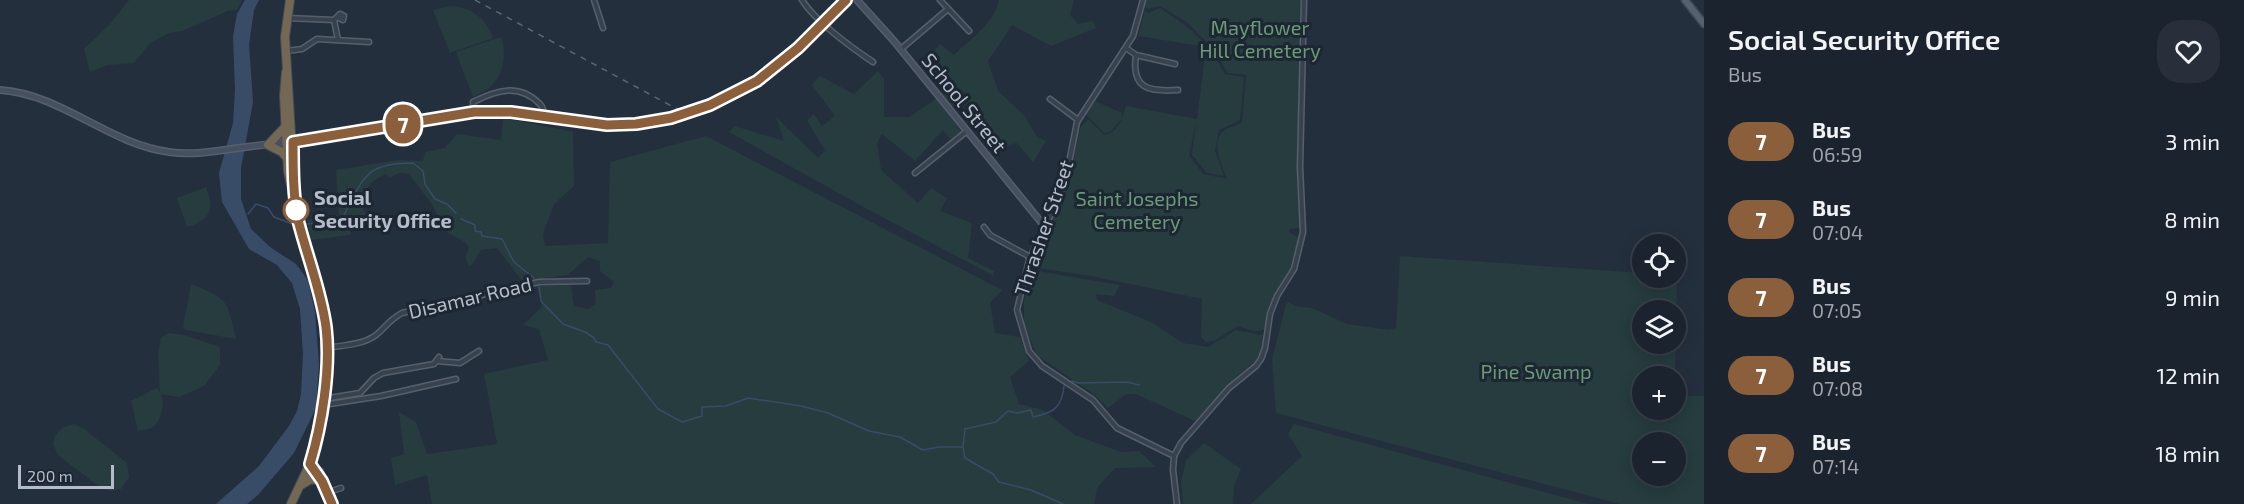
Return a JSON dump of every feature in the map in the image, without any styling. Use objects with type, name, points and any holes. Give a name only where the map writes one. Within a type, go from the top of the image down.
[{"type":"highway","points":[[290,0],[286,18],[284,82],[286,126],[290,142],[287,158],[298,218],[323,308],[327,348],[317,435],[310,464],[291,504]]},
{"type":"highway","points":[[286,72],[289,80],[294,197]]},
{"type":"highway","points":[[286,126],[268,145],[282,152],[287,158]]},
{"type":"highway","points":[[298,489],[309,479],[322,481]]},
{"type":"main road","points":[[1685,0],[1704,24]]},
{"type":"street","points":[[594,0],[603,28]]},
{"type":"street","points":[[802,0],[846,44],[873,62]]},
{"type":"street","points":[[0,90],[44,99],[152,149],[187,153],[290,142],[474,112],[511,112],[614,125],[649,122],[678,116],[710,105],[751,85],[783,62],[846,0]]},
{"type":"street","name":"School Street","points":[[857,0],[901,49],[1045,227]]},
{"type":"street","points":[[940,0],[969,31]]},
{"type":"street","name":"Thrasher Street","points":[[1143,0],[1136,29],[1126,48],[1078,121],[1066,178],[1030,257],[1017,310],[1021,329],[1032,356],[1042,366],[1093,400],[1117,428],[1174,456]]},
{"type":"street","points":[[1176,504],[1174,456],[1181,443],[1229,388],[1262,359],[1272,308],[1294,269],[1298,257],[1303,220],[1300,167],[1304,0]]},
{"type":"street","points":[[901,49],[948,9]]},
{"type":"street","points":[[286,18],[336,19],[338,40]]},
{"type":"street","points":[[285,51],[302,50],[317,39],[369,42]]},
{"type":"street","points":[[1126,48],[1136,55],[1176,64]]},
{"type":"street","points":[[1136,55],[1136,74],[1144,86],[1157,91],[1178,90]]},
{"type":"street","points":[[474,112],[473,102],[498,91],[512,90],[522,93],[541,105],[546,118]]},
{"type":"street","points":[[1050,99],[1078,121]]},
{"type":"street","points":[[915,173],[967,131]]},
{"type":"street","points":[[984,227],[990,235],[1030,257]]},
{"type":"street","name":"Disamar Road","points":[[327,348],[369,339],[378,333],[388,321],[402,313],[539,282],[587,281]]},
{"type":"street","points":[[322,402],[360,393],[381,374],[438,359],[459,363],[478,351]]},
{"type":"street","points":[[322,402],[381,396],[456,379]]},
{"type":"street","points":[[310,464],[322,481],[333,504]]},
{"type":"street","points":[[310,464],[320,471],[333,504]]},
{"type":"street","points":[[329,492],[341,488]]},
{"type":"green space","points":[[129,0],[242,0],[237,10],[228,11],[182,31],[169,33],[150,43],[134,63],[108,65],[90,72],[84,49],[110,24]]},
{"type":"green space","points":[[999,0],[1074,0],[1070,15],[1078,24],[1093,21],[1096,28],[1051,46],[1012,25],[988,61],[998,91],[1024,115],[1037,137],[1046,141],[1033,162],[1017,143],[1003,146],[966,98],[951,106],[940,92],[955,83],[932,54],[940,44],[954,55],[987,24]]},
{"type":"green space","name":"Saint Josephs Cemetery","points":[[1146,0],[1300,0],[1297,184],[1300,228],[1290,229],[1289,232],[1300,239],[1292,268],[1273,296],[1267,313],[1265,329],[1258,331],[1238,326],[1214,341],[1206,342],[1201,337],[1202,299],[1091,276],[1031,267],[1036,251],[1051,230],[1051,224],[1069,182],[1080,128],[1088,119],[1104,135],[1116,128],[1126,106],[1197,119],[1206,47],[1138,36],[1145,10],[1148,13],[1160,8],[1171,15],[1205,44],[1225,74],[1244,77],[1240,120],[1219,130],[1215,151],[1224,176],[1207,173],[1192,155],[1196,122],[1189,155],[1203,174],[1227,179],[1218,153],[1218,140],[1220,134],[1225,130],[1242,122],[1246,75],[1228,73],[1212,48],[1188,23],[1160,6],[1148,9],[1145,7]]},
{"type":"green space","points":[[450,6],[471,11],[477,15],[482,19],[493,38],[450,53],[433,10]]},
{"type":"green space","points":[[501,37],[504,56],[500,73],[490,87],[473,97],[456,52]]},
{"type":"green space","points":[[878,71],[884,79],[884,117],[909,117],[936,99],[962,132],[951,140],[943,130],[915,161],[882,134],[877,143],[881,170],[918,203],[931,188],[947,198],[940,211],[972,223],[968,258],[994,271],[994,276],[729,132],[735,126],[784,141],[776,117],[818,158],[825,151],[807,120],[814,114],[822,126],[835,116],[812,85],[820,76],[854,94]]},
{"type":"green space","points":[[1095,101],[1122,113],[1121,119],[1110,132],[1104,133],[1086,114]]},
{"type":"green space","points":[[503,118],[573,132],[574,186],[554,204],[543,234],[545,246],[608,243],[610,162],[706,136],[1002,290],[990,303],[995,333],[1020,337],[1029,361],[1010,377],[1019,404],[1043,410],[1075,435],[1121,452],[1139,451],[1156,467],[1115,468],[1097,488],[1094,504],[432,504],[427,475],[395,485],[391,458],[404,454],[399,412],[416,422],[427,454],[497,444],[484,374],[548,360],[539,329],[523,325],[542,307],[537,286],[571,285],[574,306],[588,309],[596,304],[595,290],[611,288],[614,282],[600,271],[600,261],[588,257],[568,275],[523,282],[497,248],[481,250],[470,267],[465,258],[469,248],[465,242],[448,233],[431,203],[409,174],[400,173],[390,177],[385,174],[372,182],[357,202],[366,213],[360,221],[353,221],[350,235],[311,240],[307,220],[339,215],[336,170],[398,160],[423,161],[425,152],[445,148],[457,134],[501,140]]},
{"type":"green space","points":[[206,187],[210,202],[208,213],[201,221],[187,227],[177,198]]},
{"type":"green space","name":"Pine Swamp","points":[[1400,256],[1632,272],[1632,288],[1677,288],[1677,300],[1632,300],[1632,354],[1676,354],[1675,366],[1632,366],[1632,420],[1686,420],[1686,396],[1704,396],[1704,504],[1620,504],[1276,413],[1272,359],[1287,301],[1295,306],[1312,308],[1347,324],[1389,330],[1396,328]]},
{"type":"green space","points":[[1031,270],[1120,285],[1114,296],[1096,294],[1097,300],[1151,322],[1183,343],[1208,347],[1236,330],[1263,334],[1262,349],[1256,361],[1237,376],[1195,421],[1136,394],[1126,394],[1108,408],[1095,395],[1037,355],[1024,324],[1024,300]]},
{"type":"green space","points":[[191,284],[213,294],[225,303],[231,316],[236,339],[186,330],[183,327]]},
{"type":"green space","points":[[168,333],[184,335],[220,347],[220,365],[204,386],[179,397],[161,394],[163,407],[159,420],[152,428],[138,431],[131,401],[157,388],[160,392],[158,354],[161,338]]},
{"type":"green space","points":[[74,424],[84,429],[127,463],[129,477],[121,489],[112,491],[102,489],[58,455],[53,444],[55,436],[63,427]]},
{"type":"green space","points":[[1294,424],[1588,504],[1251,504],[1302,456],[1288,434]]},
{"type":"green space","points":[[1204,443],[1241,469],[1234,486],[1233,504],[1183,504],[1181,481],[1186,460]]},
{"type":"water","points":[[245,0],[259,0],[254,10],[249,44],[253,102],[241,168],[241,199],[251,229],[270,247],[296,264],[308,280],[315,312],[319,365],[316,408],[294,453],[258,495],[247,504],[216,504],[259,466],[289,426],[297,411],[301,394],[303,354],[300,309],[292,283],[277,265],[249,249],[222,202],[219,173],[233,123],[235,90],[233,36],[237,14]]},
{"type":"waterway","points":[[305,224],[324,223],[343,217],[368,175],[385,166],[397,164],[413,163],[423,171],[425,184],[435,199],[447,204],[456,213]]},
{"type":"waterway","points":[[248,214],[256,204],[268,208],[274,217],[295,225]]},
{"type":"waterway","points":[[461,219],[475,225],[475,231],[481,232],[482,236],[502,239],[514,262],[534,278]]},
{"type":"waterway","points":[[539,287],[541,301],[563,324],[585,332],[596,342],[608,345],[658,409],[682,422],[702,416],[702,407],[726,406],[748,398],[801,406],[828,413],[869,431],[900,437],[923,450],[963,447],[965,458],[993,474],[999,482],[1031,490],[1063,504]]},
{"type":"waterway","points":[[1072,381],[1078,383],[1127,382],[1139,385]]},
{"type":"waterway","points":[[963,446],[965,429],[996,422],[1008,411],[1017,413],[1031,410],[1033,417],[1052,411],[1059,404],[1064,386]]},
{"type":"railway","points":[[475,0],[679,110]]},
{"type":"bus line","name":"7","points":[[332,504],[322,481],[310,464],[322,405],[327,339],[320,297],[294,197],[293,142],[374,130],[456,113],[511,112],[607,125],[636,124],[671,118],[710,105],[757,81],[798,48],[846,0]]},
{"type":"place","name":"Social Security Office","points":[[296,210]]},
{"type":"park label","name":"Mayflower Hill Cemetery","points":[[1260,40]]}]
